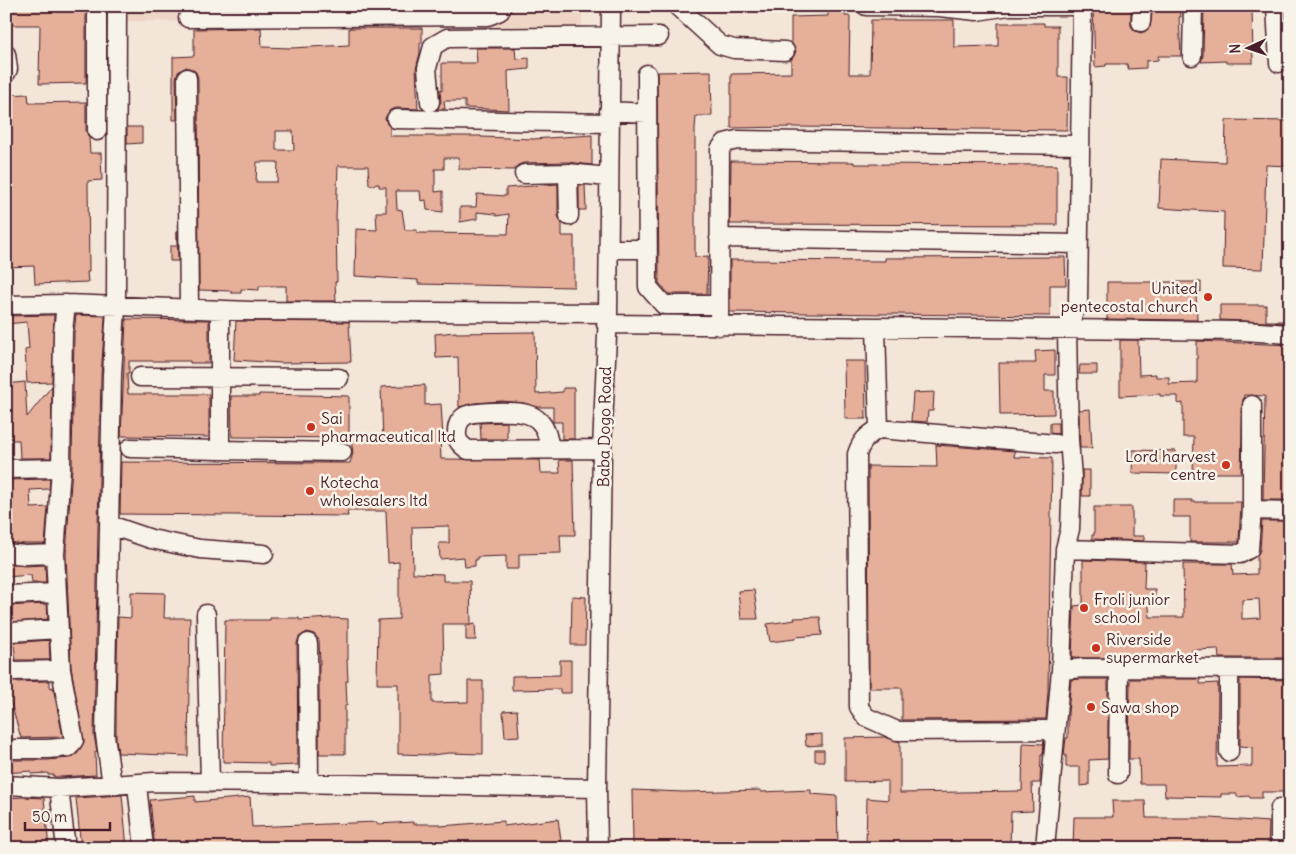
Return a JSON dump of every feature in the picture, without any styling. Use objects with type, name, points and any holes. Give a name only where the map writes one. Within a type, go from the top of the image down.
[{"type":"street","points":[[97,6],[97,131]]},
{"type":"street","points":[[112,785],[106,735],[112,385],[116,307],[117,6]]},
{"type":"street","points":[[188,18],[288,12],[488,16],[500,11],[502,6]]},
{"type":"street","name":"Baba Dogo Road","points":[[598,848],[597,788],[602,449],[609,249],[608,177],[611,6]]},
{"type":"street","points":[[677,6],[720,45],[734,49],[785,51]]},
{"type":"street","points":[[866,6],[939,7],[977,11],[1009,6],[1082,6],[1078,302],[1067,330],[1069,440],[1072,477],[1070,529],[1065,549],[1061,670],[1045,848]]},
{"type":"street","points":[[1192,56],[1193,6]]},
{"type":"street","points":[[1276,6],[1279,63]]},
{"type":"street","points":[[430,102],[427,68],[433,46],[447,38],[659,36]]},
{"type":"street","points":[[6,54],[8,69],[6,73]]},
{"type":"street","points":[[647,74],[648,287],[664,305],[718,305]]},
{"type":"street","points":[[187,78],[189,309]]},
{"type":"street","points":[[97,95],[116,95]]},
{"type":"street","points":[[396,120],[609,117],[647,113]]},
{"type":"street","points":[[719,326],[720,149],[725,143],[737,140],[1079,145]]},
{"type":"street","points":[[524,174],[568,173],[608,177]]},
{"type":"street","points":[[568,173],[570,216]]},
{"type":"street","points":[[719,238],[1078,244]]},
{"type":"street","points":[[609,249],[647,249]]},
{"type":"street","points":[[6,749],[70,747],[74,737],[61,670],[55,554],[62,468],[63,332],[66,304]]},
{"type":"street","points":[[6,305],[66,304],[220,310],[607,318],[719,326],[1243,331],[1290,334]]},
{"type":"street","points":[[220,310],[220,450]]},
{"type":"street","points":[[876,328],[879,430]]},
{"type":"street","points":[[140,377],[340,378]]},
{"type":"street","points":[[1065,549],[1240,554],[1249,549],[1252,509],[1252,405]]},
{"type":"street","points":[[550,449],[546,432],[540,422],[532,416],[521,412],[477,412],[466,414],[457,425],[456,438],[468,450],[602,449]]},
{"type":"street","points":[[1046,730],[897,731],[866,718],[859,707],[857,454],[868,434],[879,430],[1056,444]]},
{"type":"street","points":[[130,448],[342,452]]},
{"type":"street","points":[[6,469],[62,468]]},
{"type":"street","points":[[1252,509],[1290,511]]},
{"type":"street","points":[[110,525],[151,539],[200,549],[264,554]]},
{"type":"street","points":[[6,553],[25,555],[55,554]]},
{"type":"street","points":[[6,595],[57,593]]},
{"type":"street","points":[[206,614],[210,783]]},
{"type":"street","points":[[11,632],[58,630]]},
{"type":"street","points":[[308,643],[309,784]]},
{"type":"street","points":[[6,666],[13,671],[61,670]]},
{"type":"street","points":[[1061,670],[1084,668],[1290,669]]},
{"type":"street","points":[[1118,774],[1119,669]]},
{"type":"street","points":[[1229,670],[1229,752]]},
{"type":"street","points":[[6,785],[59,788],[137,785],[154,782],[597,788]]},
{"type":"street","points":[[137,785],[144,848]]},
{"type":"street","points":[[59,788],[66,848]]},
{"type":"street","points":[[1280,808],[1280,848]]},
{"type":"shaded area","points":[[125,6],[582,6],[582,27],[125,21]]},
{"type":"building","points":[[6,6],[86,6],[86,83],[39,84],[40,25],[6,25]]},
{"type":"building","points":[[828,6],[845,6],[845,16],[850,16],[849,74],[870,74],[871,20],[954,20],[954,47],[998,46],[998,23],[1044,23],[1044,26],[1058,26],[1058,77],[1068,77],[1067,130],[731,128],[731,74],[791,73],[791,60],[796,51],[791,42],[791,17],[828,16]]},
{"type":"building","points":[[1093,6],[1131,6],[1131,26],[1135,31],[1141,33],[1150,27],[1153,6],[1180,6],[1181,56],[1158,56],[1158,60],[1146,61],[1146,68],[1128,69],[1127,64],[1106,64],[1106,66],[1095,67]]},
{"type":"building","points":[[1204,6],[1252,6],[1253,63],[1201,62],[1203,56]]},
{"type":"building","points":[[261,28],[262,47],[291,48],[349,45],[349,28],[422,28],[422,43],[420,43],[420,53],[416,69],[418,109],[396,108],[390,110],[385,118],[390,127],[390,136],[481,136],[533,139],[592,135],[592,165],[568,162],[524,163],[518,165],[514,170],[459,169],[459,158],[444,158],[444,169],[435,169],[435,192],[443,191],[443,212],[427,210],[426,200],[421,201],[420,191],[396,191],[397,209],[402,210],[405,230],[417,230],[417,233],[508,234],[509,214],[496,216],[496,214],[477,212],[477,219],[460,222],[460,207],[476,207],[477,194],[506,196],[506,188],[558,184],[558,216],[562,224],[562,236],[574,236],[574,287],[418,284],[418,280],[355,276],[356,229],[377,230],[376,212],[386,212],[386,187],[379,187],[379,184],[369,185],[368,166],[338,166],[336,301],[286,301],[286,286],[259,286],[259,290],[241,289],[241,293],[199,290],[198,78],[196,72],[186,67],[178,72],[176,78],[177,120],[173,120],[173,57],[194,56],[194,29]],"holes":[[[276,131],[293,131],[294,150],[276,150]],[[257,162],[278,162],[277,182],[256,182]]]},
{"type":"building","points":[[476,48],[515,48],[516,59],[529,58],[529,69],[508,71],[509,110],[465,108],[465,101],[444,101],[445,109],[437,109],[441,102],[442,63],[477,63]]},
{"type":"building","points":[[711,71],[712,116],[696,116],[695,129],[695,257],[708,256],[707,294],[669,294],[659,283],[657,72]]},
{"type":"building","points":[[28,94],[29,103],[86,102],[86,131],[89,138],[90,153],[101,153],[102,180],[88,181],[88,282],[35,284],[34,266],[6,267],[6,95]]},
{"type":"building","points":[[1226,120],[1290,121],[1290,166],[1266,165],[1263,269],[1223,268],[1224,212],[1159,208],[1161,159],[1225,162]]},
{"type":"building","points":[[127,127],[142,127],[142,143],[127,144]]},
{"type":"building","points":[[731,161],[1057,165],[1057,225],[730,224]]},
{"type":"building","points":[[579,185],[585,185],[586,210],[579,210]]},
{"type":"building","points":[[177,230],[178,261],[170,261],[170,246],[177,246]]},
{"type":"building","points":[[1065,257],[1066,285],[1050,285],[1050,316],[730,312],[730,260],[885,261],[885,258]]},
{"type":"building","points":[[1107,282],[1201,282],[1201,292],[1196,292],[1197,320],[1107,319]]},
{"type":"building","points":[[1220,305],[1266,305],[1266,321],[1290,321],[1290,323],[1220,320]]},
{"type":"building","points":[[54,315],[52,382],[27,383],[25,350],[29,349],[27,322],[6,324],[6,316]]},
{"type":"building","points":[[76,315],[105,316],[101,375],[94,735],[97,752],[95,752],[96,775],[54,777],[54,775],[48,775],[48,773],[31,774],[31,771],[6,773],[6,760],[70,758],[78,753],[84,742],[71,667],[66,554],[72,468],[74,333]]},
{"type":"building","points":[[126,319],[209,320],[209,363],[190,363],[190,361],[129,361],[129,373],[127,373],[128,394],[209,394],[209,437],[121,436]]},
{"type":"building","points":[[236,321],[349,322],[351,362],[282,363],[234,360]]},
{"type":"building","points":[[456,332],[535,332],[536,394],[563,392],[563,388],[574,388],[574,439],[562,439],[562,422],[553,422],[553,407],[538,407],[524,403],[502,401],[475,403],[459,407],[458,357],[436,358],[435,334]]},
{"type":"building","points":[[1120,340],[1138,340],[1139,375],[1156,374],[1156,377],[1169,377],[1169,384],[1197,383],[1197,341],[1290,345],[1290,500],[1263,500],[1265,396],[1244,395],[1241,473],[1193,473],[1194,437],[1183,437],[1183,403],[1178,404],[1178,396],[1160,396],[1160,394],[1120,396]]},
{"type":"building","points":[[1055,350],[1055,375],[1045,375],[1045,391],[1054,391],[1054,414],[1000,415],[999,363],[1036,363],[1035,351]]},
{"type":"building","points":[[844,361],[865,361],[866,419],[845,419]]},
{"type":"building","points":[[1080,365],[1097,365],[1097,374],[1079,374]]},
{"type":"building","points":[[25,382],[27,417],[52,386],[51,458],[20,458],[19,440],[10,440],[10,422],[6,422],[6,384]]},
{"type":"building","points":[[425,385],[425,405],[441,404],[443,437],[440,437],[441,459],[540,460],[541,473],[560,473],[559,460],[573,460],[575,535],[560,535],[561,553],[519,554],[519,569],[506,569],[506,556],[477,557],[475,566],[465,567],[464,557],[440,559],[439,543],[449,543],[449,526],[412,527],[413,573],[443,574],[443,581],[470,581],[471,624],[443,624],[444,674],[432,675],[432,703],[468,702],[468,681],[483,681],[483,754],[398,754],[398,684],[377,684],[378,620],[399,619],[399,562],[388,563],[386,511],[347,511],[348,516],[120,514],[121,462],[350,463],[353,453],[351,440],[383,440],[381,387]]},
{"type":"building","points":[[934,392],[933,411],[928,411],[927,422],[911,421],[913,393]]},
{"type":"building","points":[[259,394],[349,396],[349,438],[232,437],[231,396],[259,396]]},
{"type":"building","points":[[1090,409],[1092,448],[1080,448],[1079,410]]},
{"type":"building","points":[[507,422],[507,439],[481,439],[480,423]]},
{"type":"building","points":[[1050,423],[1058,423],[1058,434],[1050,433]]},
{"type":"building","points":[[936,445],[1015,451],[1014,457],[1052,458],[1046,719],[902,720],[902,688],[869,688],[868,466],[937,467]]},
{"type":"building","points":[[1133,450],[1176,451],[1176,474],[1132,473]]},
{"type":"building","points":[[1082,470],[1090,470],[1090,496],[1082,496]]},
{"type":"building","points":[[50,479],[49,489],[30,490],[31,508],[48,507],[45,544],[6,542],[6,480]]},
{"type":"building","points":[[1173,500],[1241,502],[1239,542],[1190,542],[1190,517],[1173,517]]},
{"type":"building","points":[[1094,507],[1132,507],[1132,536],[1144,536],[1144,541],[1092,539],[1092,535],[1094,535]]},
{"type":"building","points":[[1262,521],[1284,521],[1284,573],[1290,573],[1290,597],[1285,597],[1285,616],[1290,616],[1290,658],[1219,658],[1218,649],[1192,650],[1192,658],[1072,658],[1074,606],[1083,604],[1083,560],[1145,562],[1144,589],[1155,589],[1155,599],[1148,599],[1150,617],[1184,617],[1183,564],[1232,564],[1233,575],[1257,574],[1257,556],[1260,550]],"holes":[[[1259,599],[1260,618],[1242,619],[1242,600]]]},
{"type":"building","points":[[6,564],[25,566],[45,565],[46,583],[32,583],[31,575],[6,577]]},
{"type":"building","points":[[754,590],[758,619],[741,619],[738,591]]},
{"type":"building","points":[[131,592],[165,593],[164,618],[190,618],[188,756],[118,753],[116,705],[118,617],[131,618]]},
{"type":"building","points":[[572,596],[586,597],[585,645],[571,645]]},
{"type":"building","points":[[47,604],[48,619],[6,623],[6,606]]},
{"type":"building","points":[[820,617],[822,635],[795,637],[795,639],[770,642],[767,624],[795,620],[794,618]]},
{"type":"building","points":[[270,618],[299,618],[299,620],[348,619],[345,754],[319,754],[319,640],[314,634],[307,632],[299,637],[297,643],[298,765],[269,766],[269,763],[223,762],[225,620],[270,620]]},
{"type":"building","points":[[475,624],[476,640],[466,640],[466,626]]},
{"type":"building","points":[[49,640],[50,660],[16,660],[14,646],[6,647],[6,641],[12,643]]},
{"type":"building","points":[[560,660],[571,660],[571,693],[560,693],[560,689],[512,690],[512,676],[560,675]]},
{"type":"building","points":[[6,679],[13,682],[50,681],[50,688],[53,687],[63,737],[21,738],[6,686]]},
{"type":"building","points":[[1108,679],[1108,759],[1089,760],[1089,785],[1080,786],[1080,767],[1066,767],[1066,755],[1064,755],[1066,738],[1068,738],[1071,680]]},
{"type":"building","points":[[1131,679],[1200,679],[1200,684],[1218,683],[1217,767],[1252,766],[1252,747],[1240,746],[1240,679],[1290,680],[1290,792],[1262,792],[1262,798],[1237,797],[1237,794],[1221,794],[1221,797],[1165,796],[1164,784],[1140,784],[1139,759],[1129,759]]},
{"type":"building","points":[[517,710],[519,736],[505,737],[503,711]]},
{"type":"building","points":[[822,734],[822,745],[806,746],[805,735]]},
{"type":"building","points":[[885,737],[900,742],[900,793],[1022,791],[1023,743],[1043,744],[1044,741],[1043,755],[1041,755],[1040,783],[1032,783],[1033,811],[1011,812],[1010,848],[866,848],[867,798],[888,800],[888,781],[845,782],[845,738]]},
{"type":"building","points":[[815,750],[824,750],[824,761],[815,761]]},
{"type":"building","points":[[632,790],[684,792],[761,790],[761,792],[811,790],[811,794],[837,796],[838,848],[635,848],[633,844]]},
{"type":"building","points":[[122,795],[127,848],[81,848],[76,798]]},
{"type":"building","points":[[195,796],[195,802],[250,797],[252,827],[377,822],[377,824],[413,822],[413,824],[440,824],[440,826],[504,821],[504,826],[558,819],[562,848],[155,848],[150,800]]},
{"type":"building","points":[[6,798],[44,798],[49,848],[6,848]]},
{"type":"building","points":[[1112,801],[1145,801],[1146,818],[1211,818],[1269,822],[1268,848],[1073,848],[1074,817],[1113,817]]},
{"type":"place","name":"United pentecostal church","points":[[1208,297]]},
{"type":"place","name":"Sai pharmaceutical ltd","points":[[311,427]]},
{"type":"place","name":"Lord harvest centre","points":[[1226,465]]},
{"type":"place","name":"Kotecha wholesalers ltd","points":[[310,491]]},
{"type":"place","name":"Froli junior school","points":[[1084,608]]},
{"type":"place","name":"Riverside supermarket","points":[[1096,648]]},
{"type":"place","name":"Sawa shop","points":[[1091,707]]}]
